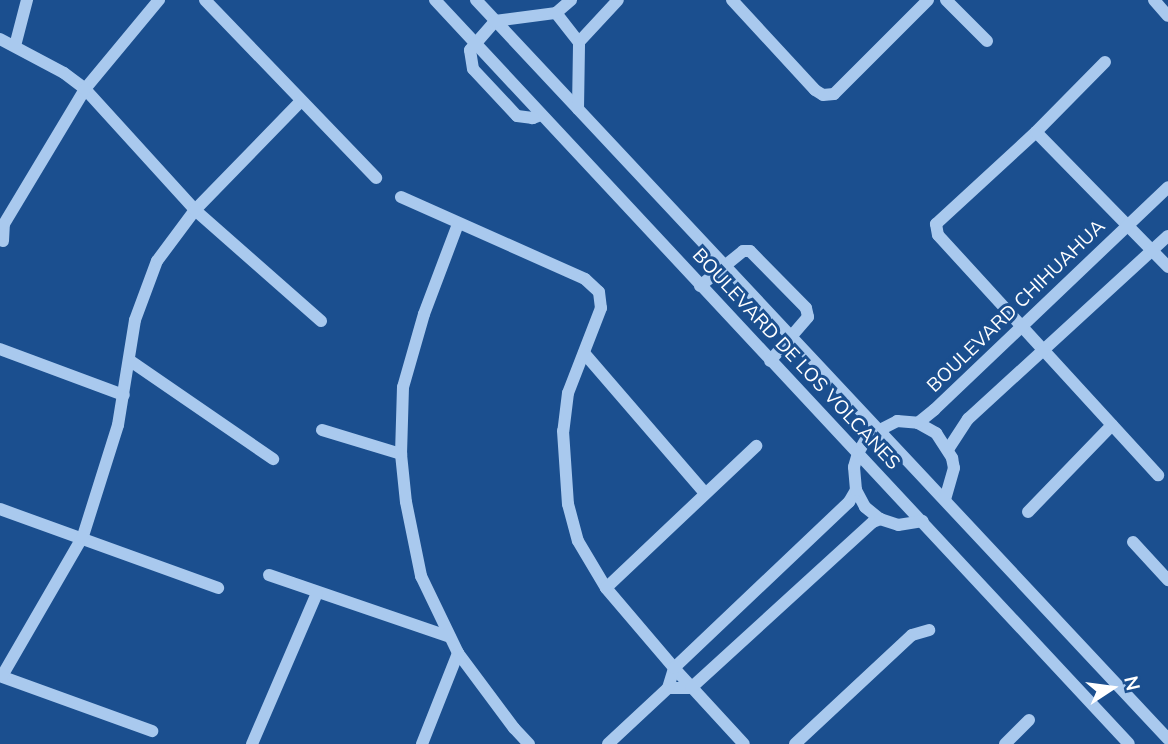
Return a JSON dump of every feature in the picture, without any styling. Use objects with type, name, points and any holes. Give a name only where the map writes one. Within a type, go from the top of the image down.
[{"type":"street","points":[[15,47],[27,0]]},
{"type":"street","points":[[3,241],[4,224],[85,89],[159,0]]},
{"type":"street","points":[[205,0],[300,102],[376,178]]},
{"type":"street","name":"BOULEVARD DE LOS VOLCANES","points":[[435,0],[1129,744]]},
{"type":"street","name":"BOULEVARD DE LOS VOLCANES","points":[[476,0],[1168,739]]},
{"type":"street","points":[[541,114],[533,118],[517,116],[473,69],[470,50],[495,21],[556,13],[571,0]]},
{"type":"street","points":[[579,42],[618,0]]},
{"type":"street","points":[[732,0],[814,90],[823,95],[834,94],[928,0]]},
{"type":"street","points":[[946,0],[987,41]]},
{"type":"street","points":[[1154,0],[1168,16]]},
{"type":"street","points":[[556,13],[579,42],[578,109]]},
{"type":"street","points":[[0,39],[64,73],[85,89],[195,210],[321,321]]},
{"type":"street","points":[[1105,62],[1036,132],[936,224],[938,235],[1158,475]]},
{"type":"street","points":[[152,731],[1,676],[83,536],[124,395],[135,320],[158,261],[195,210],[300,102]]},
{"type":"street","points":[[1036,132],[1168,267]]},
{"type":"street","name":"BOULEVARD CHIHUAHUA","points":[[918,422],[1168,187]]},
{"type":"street","points":[[401,197],[585,279],[599,292],[601,307],[568,393],[563,431],[563,467],[568,504],[578,541],[606,588],[691,688],[744,744]]},
{"type":"street","points":[[458,224],[424,314],[403,387],[401,454],[406,502],[421,576],[458,653],[529,744]]},
{"type":"street","points":[[949,449],[968,419],[1044,353],[1168,236]]},
{"type":"street","points":[[700,286],[743,251],[757,254],[806,307],[808,317],[770,361]]},
{"type":"street","points":[[0,349],[124,395]]},
{"type":"street","points":[[584,353],[705,493]]},
{"type":"street","points":[[129,360],[272,458]]},
{"type":"street","points":[[923,521],[898,525],[880,519],[866,507],[856,490],[854,467],[858,453],[869,436],[897,421],[918,422],[936,433],[949,449],[954,468],[944,500]]},
{"type":"street","points":[[1028,512],[1112,425]]},
{"type":"street","points":[[322,430],[401,454]]},
{"type":"street","points":[[606,588],[756,446]]},
{"type":"street","points":[[608,744],[668,688],[674,668],[849,502],[856,490]]},
{"type":"street","points":[[0,509],[83,536],[218,588]]},
{"type":"street","points":[[668,688],[691,688],[849,542],[880,519]]},
{"type":"street","points":[[1133,542],[1168,580]]},
{"type":"street","points":[[269,575],[450,637]]},
{"type":"street","points":[[253,744],[317,593]]},
{"type":"street","points":[[796,744],[912,635],[929,630]]},
{"type":"street","points":[[422,744],[458,653]]},
{"type":"street","points":[[1005,744],[1028,720]]}]
